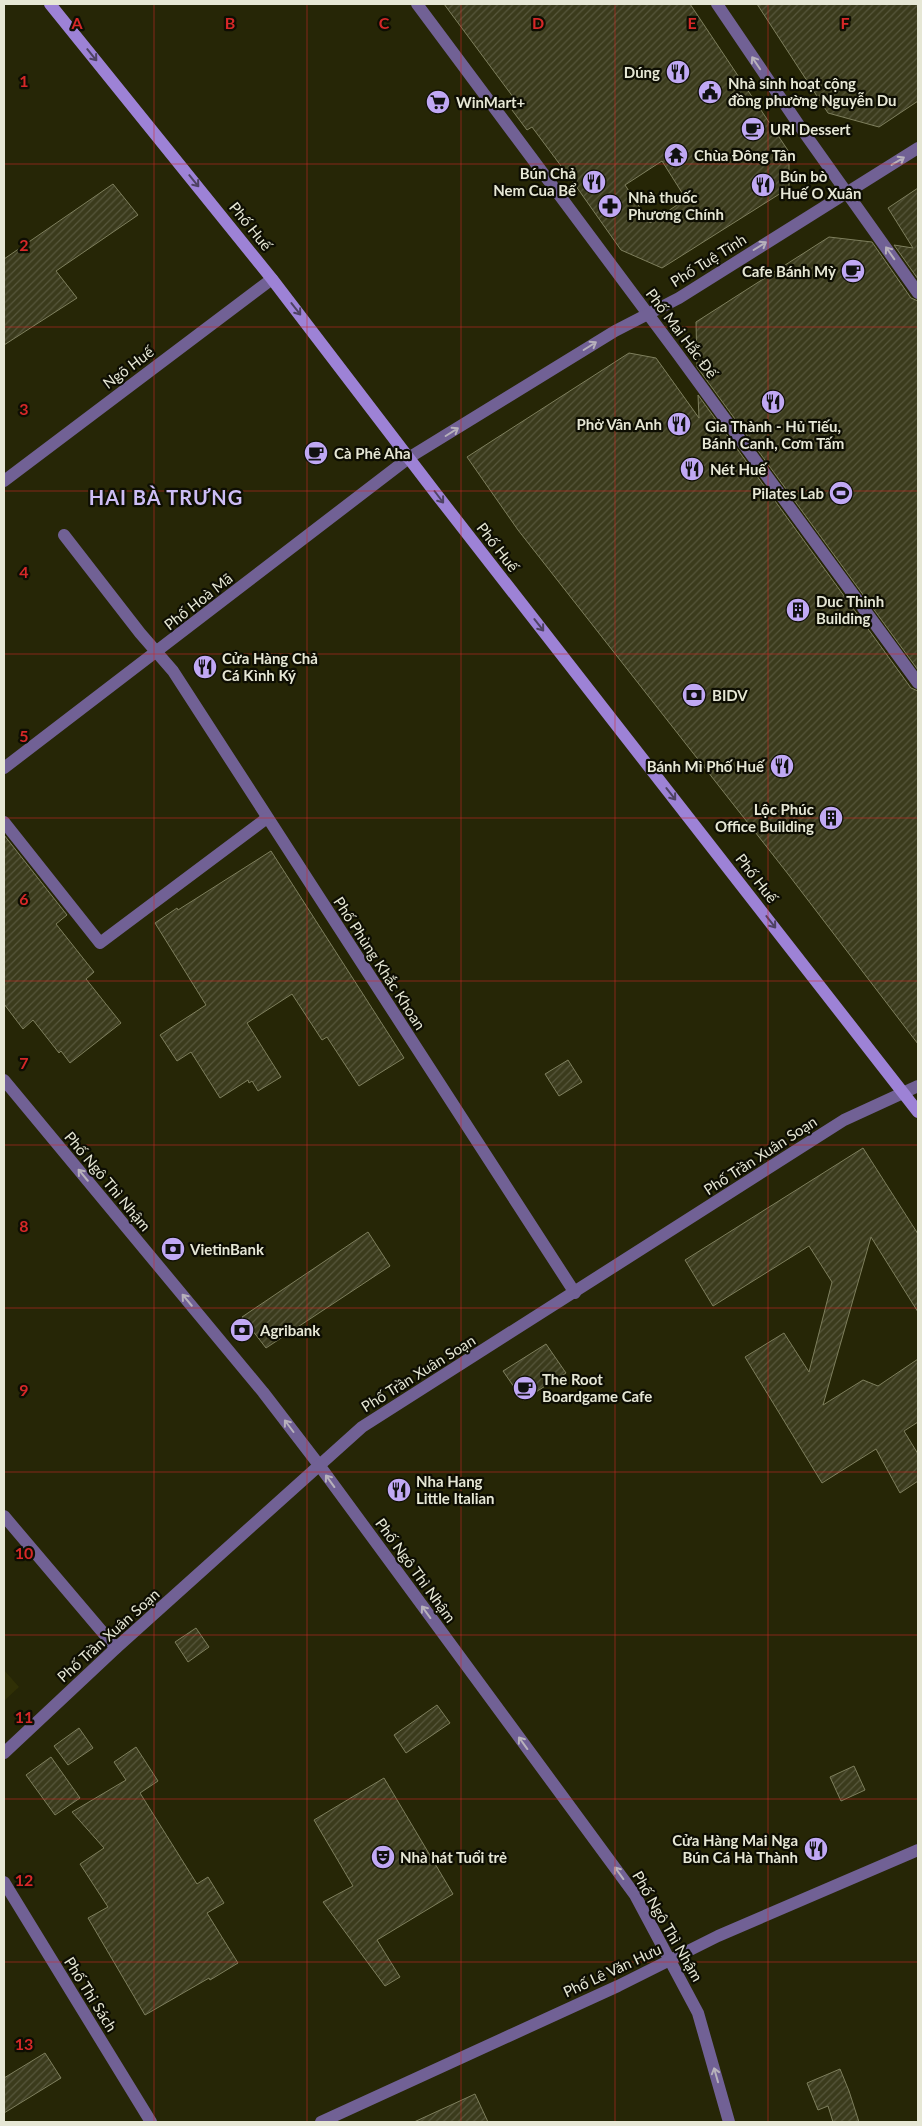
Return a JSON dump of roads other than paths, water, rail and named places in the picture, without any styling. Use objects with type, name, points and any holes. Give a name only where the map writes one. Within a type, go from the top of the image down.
[{"type":"main road","name":"Phố Huế","points":[[50,4],[272,278],[410,457],[437,496],[918,1112]]},
{"type":"street","name":"Phố Mai Hắc Đế","points":[[417,4],[918,683]]},
{"type":"street","points":[[716,4],[802,131],[847,191],[918,293]]},
{"type":"street","name":"Phố Tuệ Tĩnh","points":[[410,457],[615,331],[679,298],[918,148]]},
{"type":"street","name":"Ngõ Huế","points":[[4,481],[272,278]]},
{"type":"street","name":"Phố Hoà Mã","points":[[4,768],[410,457]]},
{"type":"street","name":"Phố Phùng Khắc Khoan","points":[[64,535],[140,633],[173,671],[575,1293]]},
{"type":"street","points":[[4,822],[100,943],[268,818]]},
{"type":"street","name":"Phố Ngô Thì Nhậm","points":[[4,1080],[263,1392],[636,1895],[698,2013],[729,2122]]},
{"type":"street","name":"Phố Trần Xuân Soạn","points":[[4,1753],[116,1648],[362,1427],[844,1120],[918,1086]]},
{"type":"street","points":[[4,1516],[116,1648]]},
{"type":"street","name":"Phố Lê Văn Hưu","points":[[320,2122],[671,1960],[718,1936],[918,1850]]},
{"type":"street","name":"Phố Thi Sách","points":[[4,1882],[151,2122]]},
{"type":"place","name":"Dúng","points":[[678,72]]},
{"type":"place","name":"Nhà sinh hoạt cộng đồng phường Nguyễn Du","points":[[710,92]]},
{"type":"place","name":"WinMart+","points":[[438,102]]},
{"type":"place","name":"URI Dessert","points":[[753,129]]},
{"type":"place","name":"Chùa Đông Tân","points":[[676,155]]},
{"type":"place","name":"Bún Chả Nem Cua Bể","points":[[594,182]]},
{"type":"place","name":"Bún bò Huế O Xuân","points":[[763,185]]},
{"type":"place","name":"Nhà thuốc Phương Chính","points":[[610,206]]},
{"type":"place","name":"Cafe Bánh Mỳ","points":[[853,271]]},
{"type":"place","name":"Gia Thành - Hủ Tiếu, Bánh Canh, Cơm Tấm","points":[[773,402]]},
{"type":"place","name":"Phở Vân Anh","points":[[679,424]]},
{"type":"place","name":"Cà Phê Aha","points":[[316,453]]},
{"type":"place","name":"Nét Huế","points":[[692,469]]},
{"type":"place","name":"Pilates Lab","points":[[841,493]]},
{"type":"place","name":"Duc Thinh Building","points":[[798,610]]},
{"type":"place","name":"Cửa Hàng Chả Cá Kình Ký","points":[[205,667]]},
{"type":"place","name":"BIDV","points":[[694,695]]},
{"type":"place","name":"Bánh Mì Phố Huế","points":[[782,766]]},
{"type":"place","name":"Lộc Phúc Office Building","points":[[831,818]]},
{"type":"place","name":"VietinBank","points":[[173,1249]]},
{"type":"place","name":"Agribank","points":[[242,1330]]},
{"type":"place","name":"The Root Boardgame Cafe","points":[[525,1388]]},
{"type":"place","name":"Nha Hang Little Italian","points":[[399,1490]]},
{"type":"place","name":"Cửa Hàng Mai Nga Bún Cá Hà Thành","points":[[816,1849]]},
{"type":"place","name":"Nhà hát Tuổi trẻ","points":[[383,1857]]},
{"type":"district","name":"HAI BÀ TRƯNG","points":[[166,497]]}]
